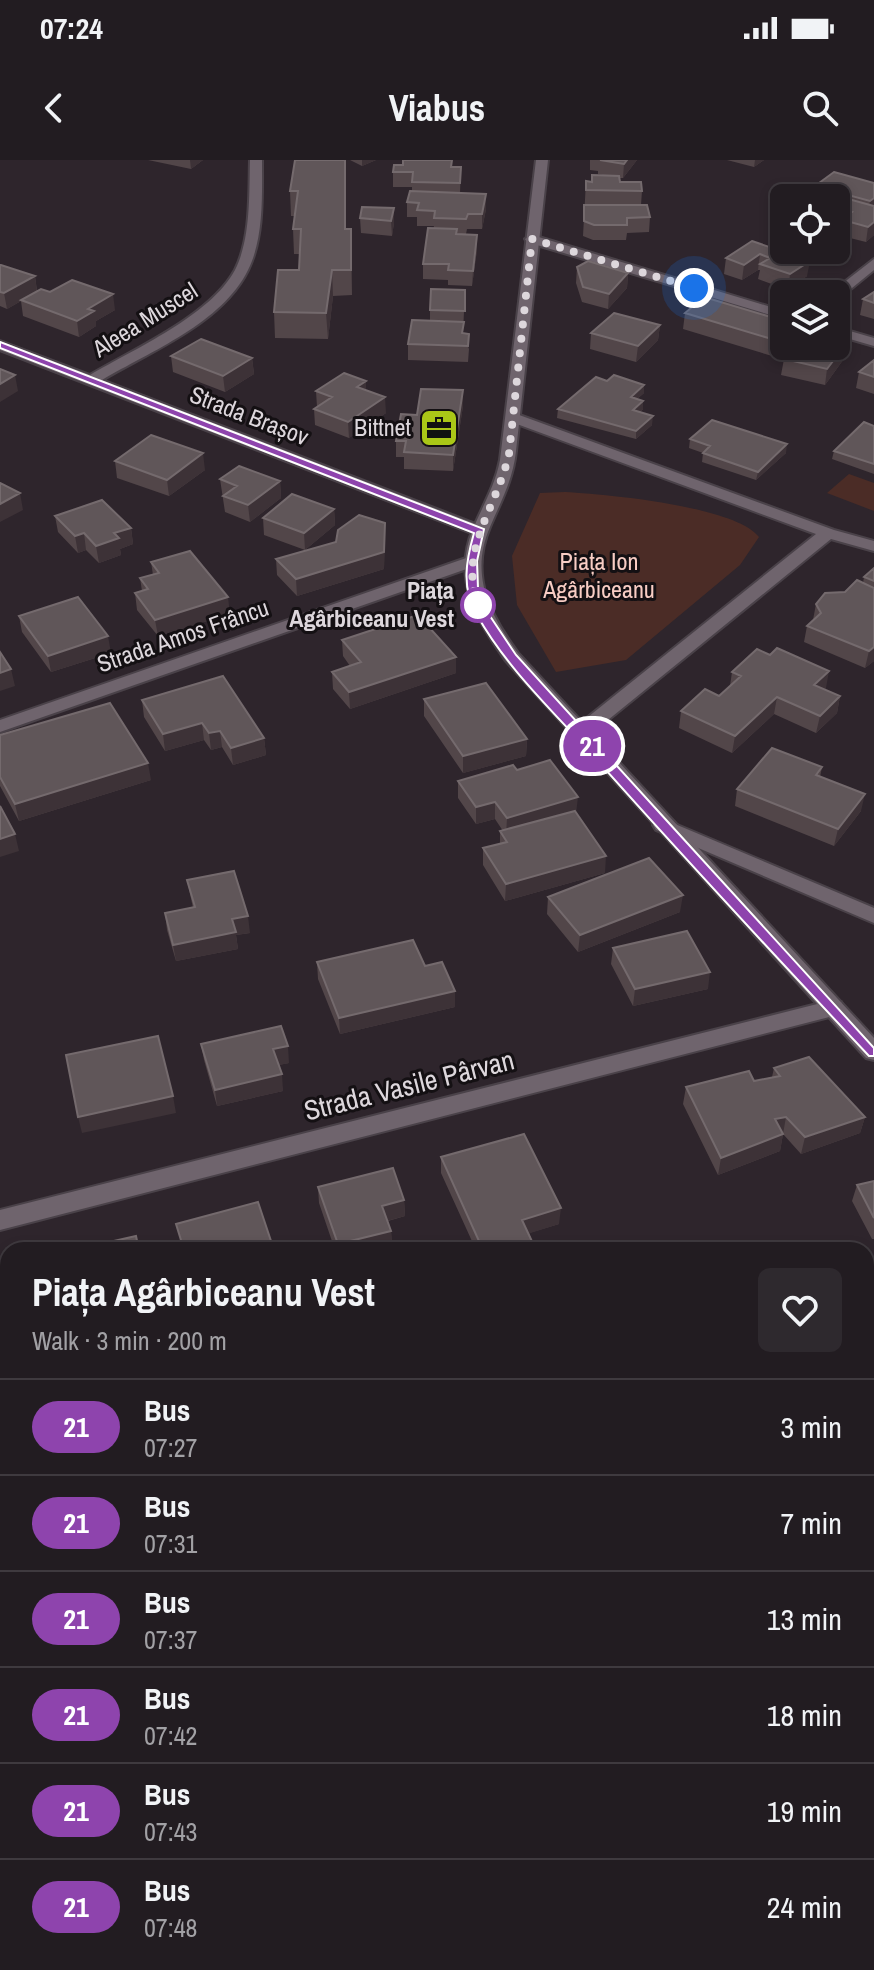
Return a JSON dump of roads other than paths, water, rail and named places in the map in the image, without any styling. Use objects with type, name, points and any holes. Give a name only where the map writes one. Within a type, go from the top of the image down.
[{"type":"street","name":"Aleea Muscel","points":[[91,380],[210,307],[231,287],[242,269],[249,244],[256,160]]},
{"type":"street","points":[[542,160],[509,454],[503,482],[480,531],[472,561],[472,588],[491,629],[580,733],[874,1052]]},
{"type":"street","points":[[532,239],[770,311]]},
{"type":"street","points":[[850,283],[874,263]]},
{"type":"street","points":[[850,335],[874,342]]},
{"type":"street","name":"Strada Brașov","points":[[0,345],[480,531]]},
{"type":"street","points":[[511,417],[828,533],[874,546]]},
{"type":"street","points":[[580,733],[828,533]]},
{"type":"street","name":"Strada Amos Frâncu","points":[[0,726],[472,561]]},
{"type":"street","points":[[663,825],[874,916]]},
{"type":"street","name":"Strada Vasile Pârvan","points":[[0,1220],[833,1008]]},
{"type":"place","name":"Bittnet","points":[[439,428]]},
{"type":"place","name":"Piața Agârbiceanu Vest","points":[[478,605]]},
{"type":"park label","name":"Piața Ion Agârbiceanu","points":[[599,576]]}]
